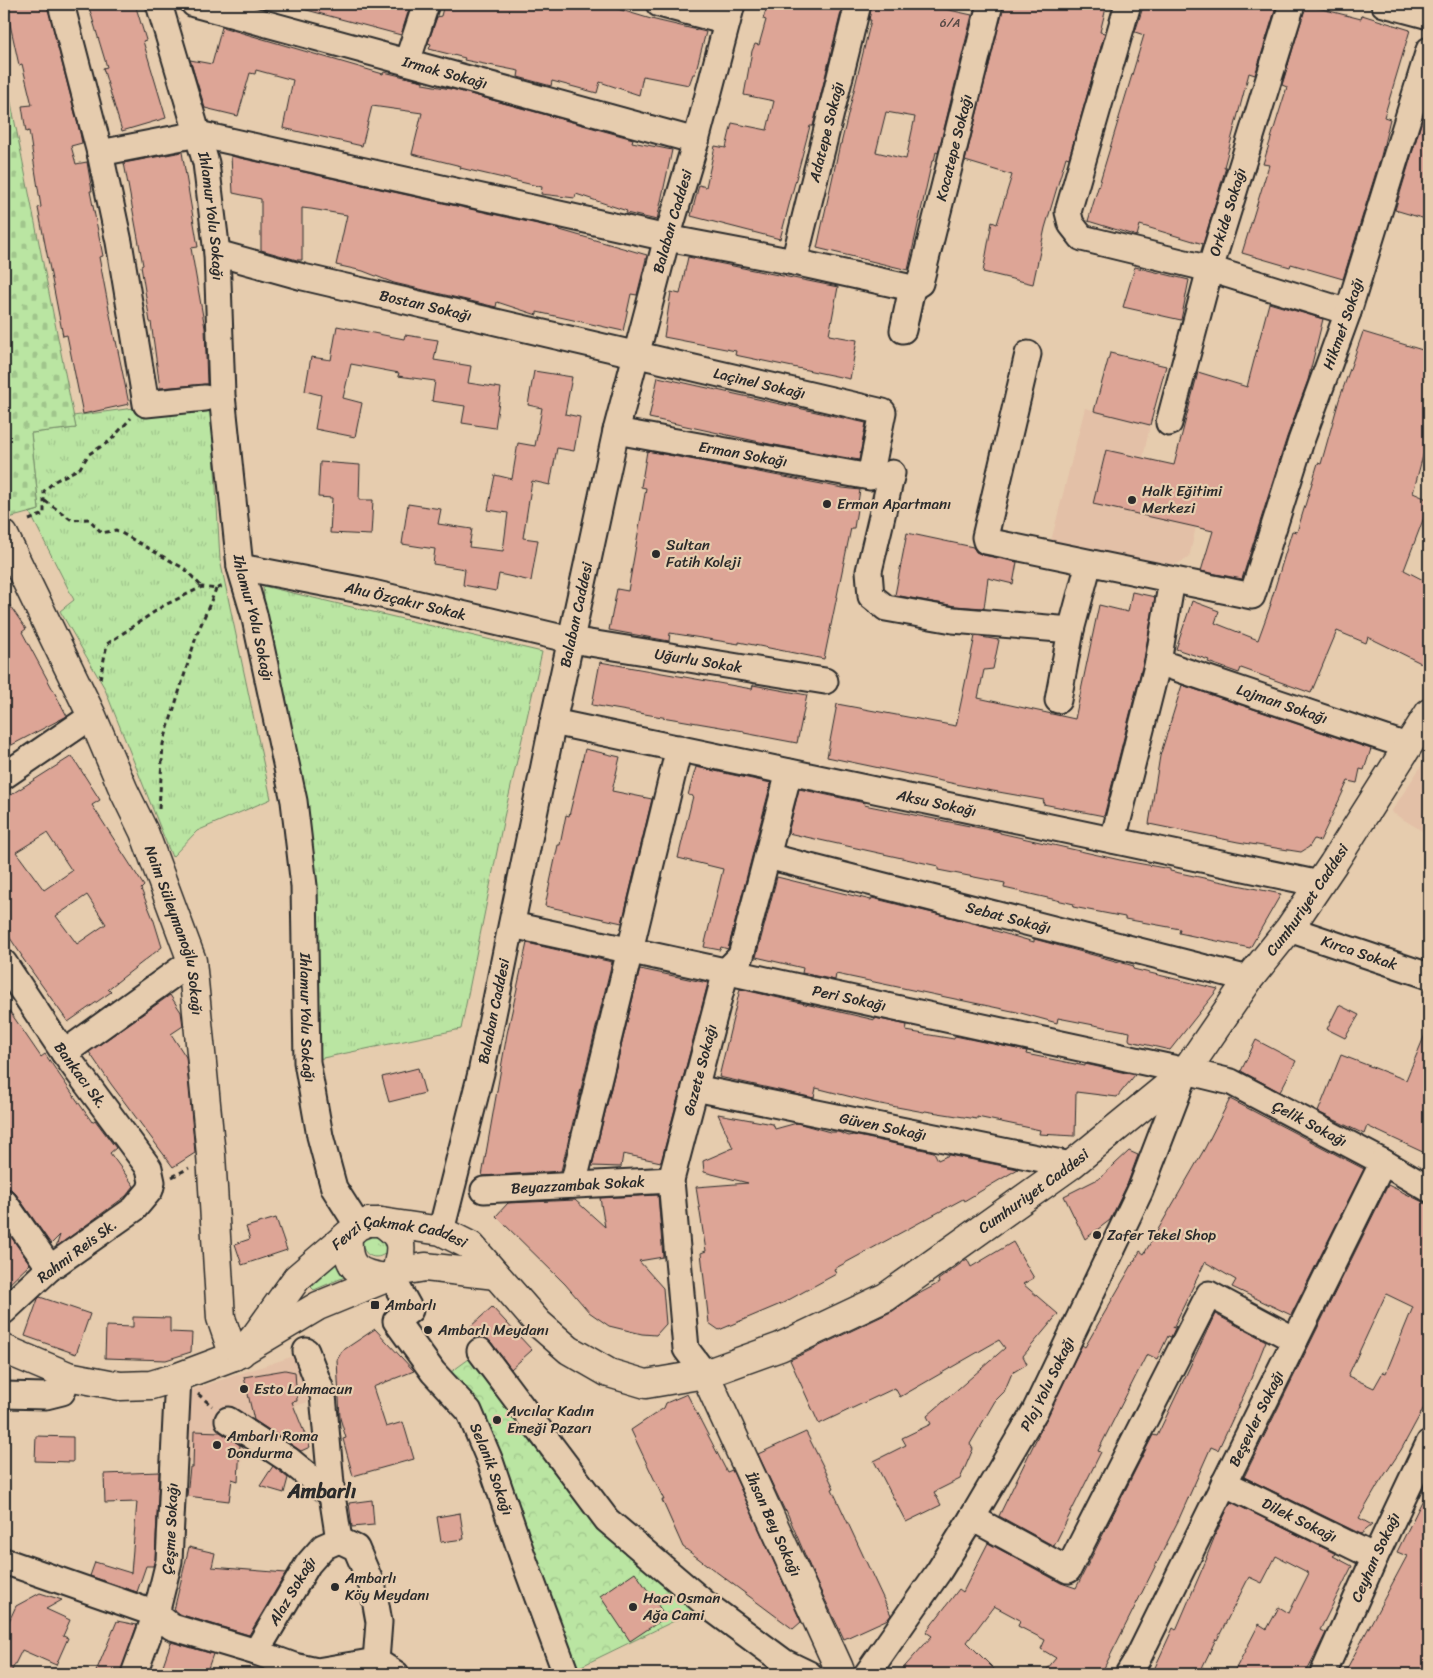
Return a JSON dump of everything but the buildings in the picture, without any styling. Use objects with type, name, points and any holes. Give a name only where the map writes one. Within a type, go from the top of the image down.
[{"type":"main road","name":"Naim Süleymanoğlu Sokağı","points":[[4,535],[87,707],[124,792],[144,832],[192,961],[211,1155],[221,1318],[238,1355]]},
{"type":"main road","name":"Cumhuriyet Caddesi","points":[[496,1275],[538,1323],[569,1350],[608,1373],[646,1384],[705,1374],[780,1347],[886,1297],[1071,1165],[1186,1071],[1249,979],[1289,929],[1320,884],[1429,713]]},
{"type":"main road","name":"Fevzi Çakmak Caddesi","points":[[238,1355],[257,1334],[297,1278],[362,1228],[441,1231],[471,1246],[496,1275]]},
{"type":"main road","points":[[362,1228],[390,1228],[398,1237],[401,1245],[401,1254],[394,1280],[366,1275],[357,1269],[350,1258],[347,1246],[362,1228]]},
{"type":"main road","points":[[425,1267],[434,1258],[441,1231]]},
{"type":"main road","name":"Fevzi Çakmak Caddesi","points":[[4,1349],[68,1376],[120,1386],[151,1385],[238,1355],[318,1306],[394,1280],[425,1267],[496,1275]]},
{"type":"main road","name":"İhsan Bey Sokağı","points":[[705,1374],[834,1657],[840,1674]]},
{"type":"street","points":[[62,4],[100,153],[119,242],[146,404],[205,398]]},
{"type":"street","name":"Ihlamur Yolu Sokağı","points":[[159,4],[206,163],[217,253],[222,395],[241,572],[254,614],[295,811],[304,886],[307,1062],[320,1136],[334,1188],[362,1228]]},
{"type":"street","name":"Irmak Sokağı","points":[[194,4],[696,140]]},
{"type":"street","points":[[407,62],[426,4]]},
{"type":"street","points":[[659,4],[729,13]]},
{"type":"street","name":"Adatepe Sokağı","points":[[794,262],[858,4]]},
{"type":"street","name":"Kocatepe Sokağı","points":[[903,330],[912,288],[920,283],[990,4]]},
{"type":"street","points":[[1128,4],[1068,212],[1070,224],[1082,238],[1210,269],[1348,312]]},
{"type":"street","name":"Orkide Sokağı","points":[[1169,423],[1210,269],[1292,4]]},
{"type":"street","points":[[1384,4],[1429,16]]},
{"type":"street","name":"Balaban Caddesi","points":[[441,1231],[482,1073],[553,722],[616,430],[729,13]]},
{"type":"street","name":"Hikmet Sokağı","points":[[1172,580],[1252,596],[1301,441],[1348,312],[1429,50]]},
{"type":"street","points":[[100,153],[198,134],[668,238],[794,262],[912,288]]},
{"type":"street","name":"Bostan Sokağı","points":[[217,253],[303,277],[635,355]]},
{"type":"street","points":[[1028,354],[985,537],[986,541],[1172,580],[1158,662],[1113,840]]},
{"type":"street","name":"Laçinel Sokağı","points":[[635,355],[883,412],[881,475]]},
{"type":"street","name":"Erman Sokağı","points":[[616,430],[881,475]]},
{"type":"street","points":[[881,475],[870,572],[871,596],[886,608],[944,618],[1071,630]]},
{"type":"street","points":[[1058,700],[1071,630],[1088,563]]},
{"type":"street","name":"Ahu Özçakır Sokak","points":[[241,572],[360,590],[571,640]]},
{"type":"street","name":"Uğurlu Sokak","points":[[571,640],[825,682]]},
{"type":"street","name":"Lojman Sokağı","points":[[1158,662],[1408,746]]},
{"type":"street","points":[[4,776],[87,707]]},
{"type":"street","name":"Aksu Sokağı","points":[[553,722],[1320,884]]},
{"type":"street","points":[[573,1185],[679,748]]},
{"type":"street","name":"Gazete Sokağı","points":[[705,1374],[686,1349],[671,1180],[726,971],[741,956],[789,772]]},
{"type":"street","name":"Sebat Sokağı","points":[[767,856],[1249,979]]},
{"type":"street","name":"Peri Sokağı","points":[[512,925],[1186,1071]]},
{"type":"street","name":"Kırca Sokak","points":[[1289,929],[1429,976]]},
{"type":"street","points":[[64,1053],[192,961]]},
{"type":"street","name":"Bankacı Sk.","points":[[4,963],[64,1053],[149,1168],[152,1182],[150,1190]]},
{"type":"street","name":"Çelik Sokağı","points":[[1186,1071],[1231,1082],[1383,1162],[1429,1189]]},
{"type":"street","name":"Plaj Yolu Sokağı","points":[[867,1674],[939,1571],[1034,1410],[1140,1192],[1186,1071]]},
{"type":"street","name":"Güven Sokağı","points":[[695,1088],[1071,1165]]},
{"type":"street","name":"Beşevler Sokağı","points":[[1128,1674],[1138,1658],[1383,1162]]},
{"type":"street","name":"Beyazzambak Sokak","points":[[484,1190],[671,1180]]},
{"type":"street","name":"Rahmi Reis Sk.","points":[[4,1311],[50,1268],[134,1209],[150,1190]]},
{"type":"street","points":[[4,1202],[50,1268]]},
{"type":"street","name":"Selanik Sokağı","points":[[394,1280],[410,1310],[396,1321],[433,1372],[469,1411],[490,1461],[566,1674]]},
{"type":"street","points":[[972,1518],[1068,1570],[1209,1294],[1295,1340]]},
{"type":"street","points":[[4,1562],[156,1614],[172,1627],[256,1652],[294,1666],[317,1670],[375,1668],[379,1622],[373,1588],[356,1548],[339,1540],[332,1495],[323,1395],[306,1351]]},
{"type":"street","points":[[480,1351],[606,1520],[715,1611],[784,1662],[809,1674]]},
{"type":"street","points":[[4,1395],[46,1396],[62,1392],[68,1376]]},
{"type":"street","name":"Çeşme Sokağı","points":[[134,1674],[156,1614],[169,1560],[178,1377]]},
{"type":"street","points":[[228,1420],[289,1460],[332,1495]]},
{"type":"street","name":"Ceyhan Sokağı","points":[[1323,1674],[1375,1557],[1429,1443]]},
{"type":"street","name":"Dilek Sokağı","points":[[1224,1483],[1375,1557]]},
{"type":"street","name":"Alaz Sokağı","points":[[256,1652],[308,1564],[323,1546],[339,1540]]},
{"type":"path","points":[[29,520],[44,514],[44,491],[55,481],[80,468],[88,454],[110,441],[146,404]]},
{"type":"path","points":[[45,501],[72,520],[88,519],[102,533],[116,530],[185,569],[202,587]]},
{"type":"path","points":[[144,832],[155,828],[159,811],[162,744],[197,634],[216,589],[241,572]]},
{"type":"path","points":[[87,707],[98,689],[107,644],[163,606],[202,587],[216,589]]},
{"type":"path","points":[[150,1190],[211,1155]]},
{"type":"path","points":[[178,1377],[228,1420]]},
{"type":"shaded area","name":"Halk Eğitimi Merkezi","points":[[1085,408],[1150,425],[1143,458],[1208,473],[1189,558],[1174,565],[1051,541]]},
{"type":"shaded area","points":[[1429,754],[1429,835],[1391,812]]},
{"type":"shaded area","points":[[300,1354],[308,1402],[244,1422],[241,1469],[188,1462],[185,1392]]},
{"type":"green space","points":[[4,68],[76,428],[31,433],[39,510],[5,519],[4,516]]},
{"type":"green space","points":[[211,398],[220,560],[271,799],[197,831],[172,857],[104,687],[60,611],[74,600],[30,513],[39,510],[31,433],[76,428],[73,416]]},
{"type":"green space","points":[[263,586],[542,652],[504,817],[461,1029],[318,1059],[308,819],[264,601]]},
{"type":"green space","points":[[383,1231],[388,1251],[378,1257],[366,1253],[362,1244],[363,1238]]},
{"type":"green space","points":[[339,1260],[347,1276],[314,1290],[311,1287]]},
{"type":"green space","points":[[480,1351],[607,1520],[707,1605],[565,1674],[490,1461],[440,1380]]},
{"type":"place","name":"Halk Eğitimi Merkezi","points":[[1132,500]]},
{"type":"place","name":"Erman Apartmanı","points":[[827,504]]},
{"type":"place","name":"Sultan Fatih Koleji","points":[[656,554]]},
{"type":"place","name":"Zafer Tekel Shop","points":[[1097,1235]]},
{"type":"place","name":"Ambarlı","points":[[375,1305]]},
{"type":"place","name":"Ambarlı Meydanı","points":[[428,1330]]},
{"type":"place","name":"Esto Lahmacun","points":[[244,1389]]},
{"type":"place","name":"Avcılar Kadın Emeği Pazarı","points":[[497,1420]]},
{"type":"place","name":"Ambarlı Roma Dondurma","points":[[217,1445]]},
{"type":"place","name":"Ambarlı Köy Meydanı","points":[[335,1587]]},
{"type":"place","name":"Hacı Osman Ağa Cami","points":[[633,1607]]},
{"type":"district","name":"Ambarlı","points":[[322,1491]]}]
